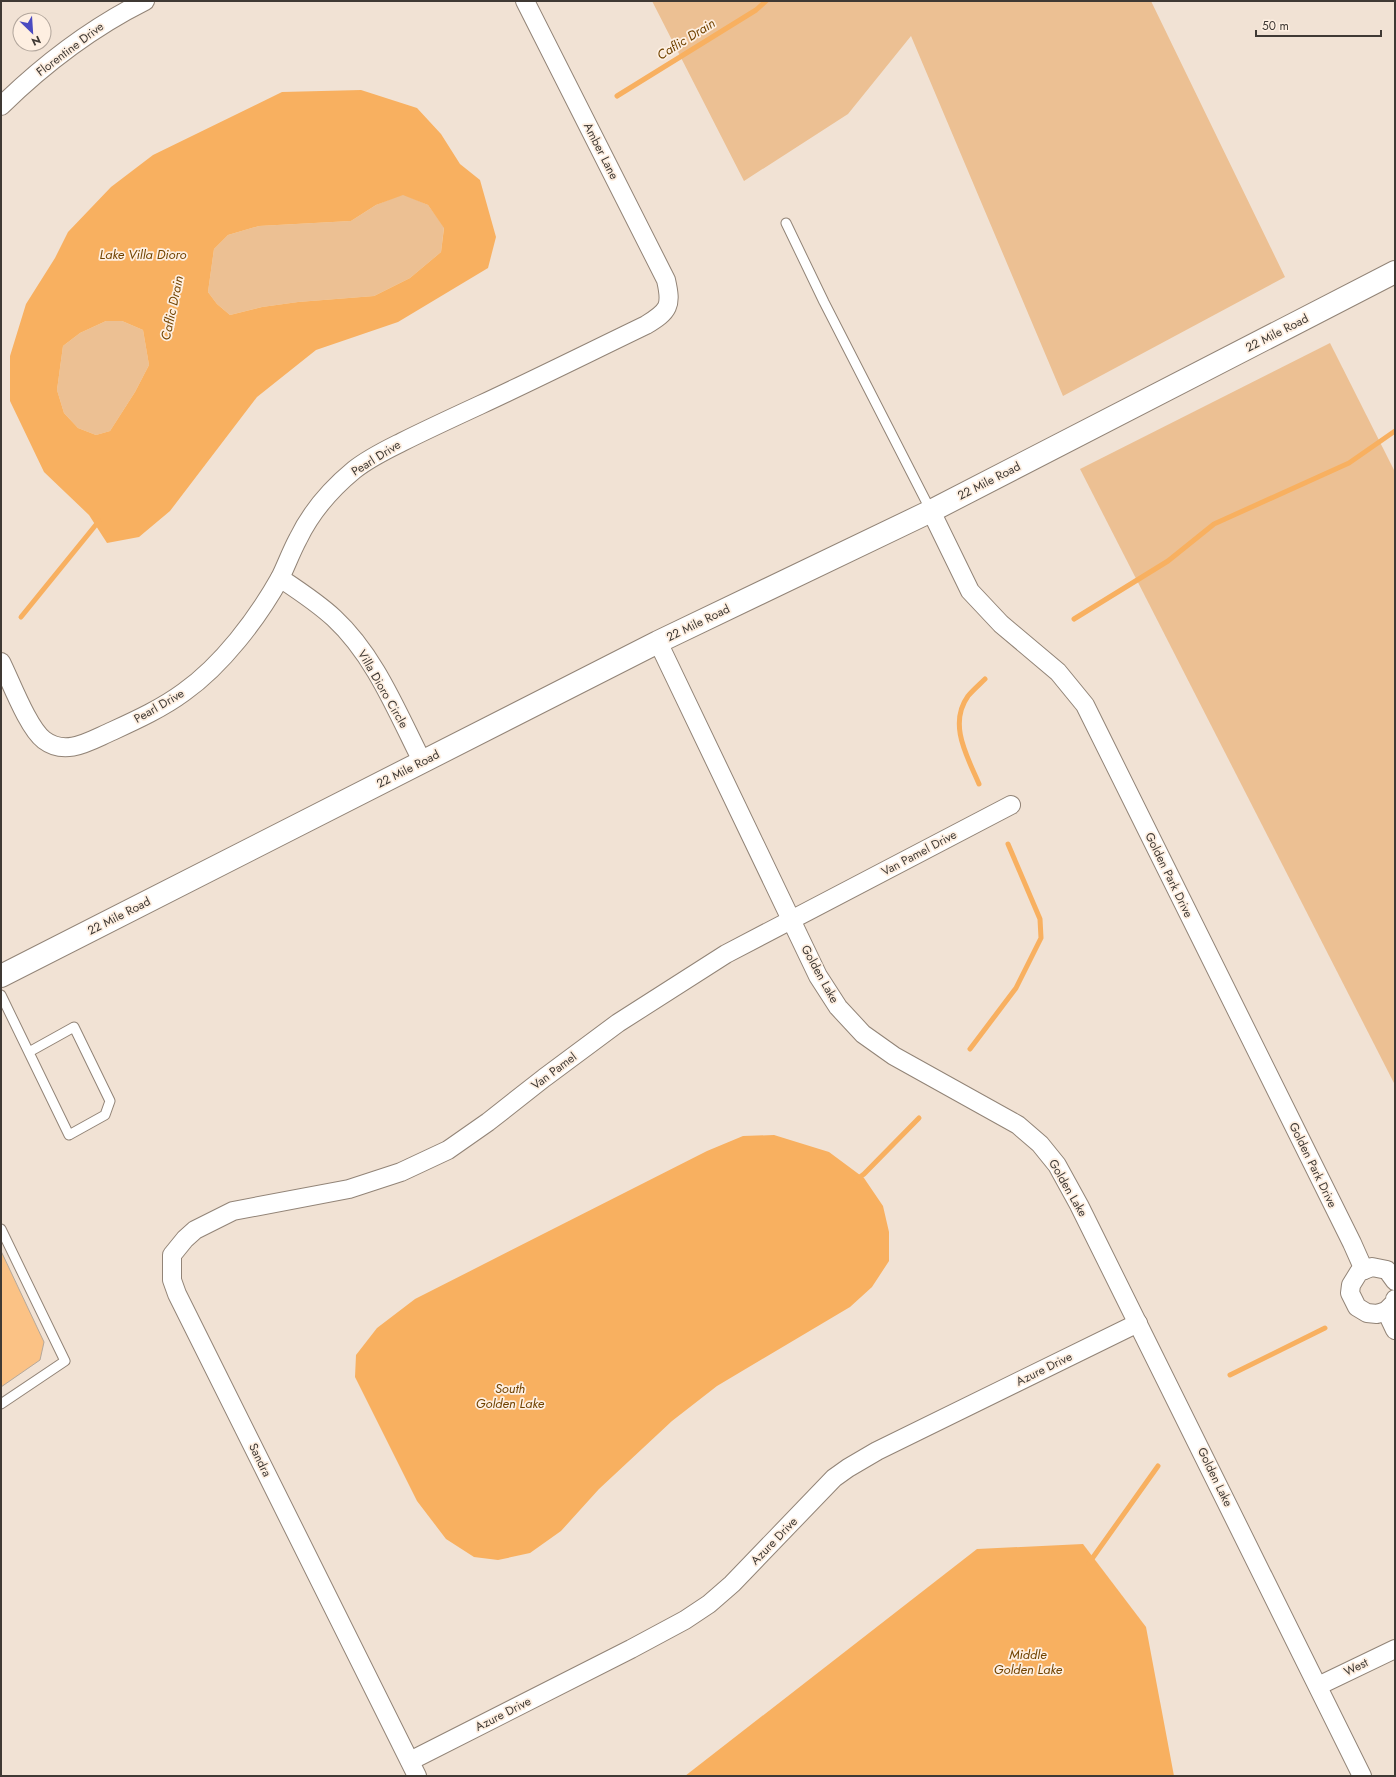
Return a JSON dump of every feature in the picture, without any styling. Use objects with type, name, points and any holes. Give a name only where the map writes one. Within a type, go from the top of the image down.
[{"type":"street","name":"Florentine Drive","points":[[1,106],[51,60],[105,22],[145,1]]},
{"type":"street","name":"Amber Lane","points":[[525,1],[666,280],[670,297],[669,304]]},
{"type":"street","name":"22 Mile Road","points":[[1,976],[658,642],[930,511],[1395,272]]},
{"type":"street","name":"Pearl Drive","points":[[1,662],[30,722],[41,737],[52,745],[63,748],[74,747],[119,728],[158,708],[182,694],[216,665],[251,623],[280,578],[299,537],[314,511],[342,480],[357,468],[379,454],[427,429],[517,388],[646,325],[657,318],[669,304]]},
{"type":"street","name":"Golden Park Drive","points":[[930,511],[970,591],[1001,624],[1058,672],[1085,705],[1349,1236],[1364,1270]]},
{"type":"street","name":"Villa Dioro Circle","points":[[280,578],[313,601],[334,618],[352,636],[370,661],[386,689],[422,762]]},
{"type":"street","name":"Golden Lake","points":[[658,642],[818,976],[838,1007],[863,1034],[894,1056],[1018,1125],[1040,1144],[1057,1165],[1080,1205],[1362,1776]]},
{"type":"street","name":"Van Pamel Drive","points":[[827,902],[1011,805]]},
{"type":"street","name":"Van Pamel","points":[[266,1205],[349,1189],[401,1172],[448,1150],[488,1122],[618,1023],[726,954],[791,919],[827,902]]},
{"type":"street","name":"Sandra","points":[[266,1205],[234,1211],[195,1230],[185,1239],[172,1255],[172,1280],[177,1294],[414,1768]]},
{"type":"street","points":[[1395,1281],[1387,1270],[1372,1267],[1359,1272],[1351,1285],[1350,1292],[1357,1307],[1367,1313],[1377,1314],[1390,1305],[1395,1330]]},
{"type":"street","name":"Azure Drive","points":[[414,1768],[685,1620],[709,1604],[732,1584],[834,1478],[848,1468],[877,1451],[1138,1323]]},
{"type":"street","name":"West","points":[[1318,1686],[1395,1649]]},
{"type":"lane","points":[[786,223],[824,302],[930,511]]},
{"type":"lane","points":[[1,995],[69,1135],[105,1115],[110,1101],[74,1027],[29,1052]]},
{"type":"lane","points":[[1,1229],[65,1361],[1,1404]]},
{"type":"shaded area","points":[[652,1],[1151,1],[1285,277],[1063,396],[911,36],[848,114],[744,181]]},
{"type":"shaded area","points":[[403,194],[428,205],[444,227],[441,252],[410,278],[374,296],[298,302],[262,307],[230,315],[217,304],[208,292],[214,249],[228,235],[259,226],[351,221],[376,205]]},
{"type":"shaded area","points":[[106,321],[122,321],[143,330],[149,365],[135,392],[110,431],[96,435],[78,428],[64,413],[57,390],[63,346],[80,333]]},
{"type":"shaded area","points":[[1330,343],[1395,472],[1395,1085],[1080,469]]},
{"type":"water","name":"Lake Villa Dioro","points":[[361,90],[417,108],[441,134],[460,164],[480,180],[496,237],[488,268],[398,322],[316,350],[257,397],[170,511],[139,537],[107,543],[89,515],[44,472],[10,401],[10,356],[26,304],[55,258],[68,232],[111,187],[153,155],[282,92]],"holes":[[[403,195],[428,205],[444,228],[441,252],[410,278],[374,296],[298,302],[262,307],[230,315],[217,304],[208,292],[214,249],[228,235],[259,226],[351,221],[376,205]],[[106,321],[122,321],[143,330],[149,365],[135,392],[110,431],[96,435],[78,428],[64,413],[57,390],[63,346],[80,333]]]},
{"type":"water","name":"South Golden Lake","points":[[774,1135],[829,1152],[864,1178],[883,1206],[889,1232],[889,1261],[872,1287],[850,1307],[717,1386],[672,1421],[599,1489],[561,1531],[530,1553],[498,1560],[474,1557],[446,1539],[417,1501],[355,1377],[356,1355],[377,1328],[415,1299],[707,1151],[743,1136]]},
{"type":"water","name":"Middle Golden Lake","points":[[1083,1544],[1146,1627],[1174,1776],[685,1776],[977,1549]]},
{"type":"building","points":[[1,1251],[44,1342],[40,1360],[1,1387]]},
{"type":"waterway","name":"Caflic Drain","points":[[617,96],[756,10],[766,1]]},
{"type":"waterway","points":[[1074,619],[1168,561],[1214,524],[1349,463],[1395,431]]},
{"type":"waterway","name":"Caflic Drain","points":[[21,617],[99,521]]},
{"type":"waterway","points":[[979,784],[965,751],[960,729],[960,718],[962,707],[968,696],[985,679]]},
{"type":"waterway","points":[[970,1049],[1016,988],[1041,938],[1040,919],[1008,844]]},
{"type":"waterway","points":[[856,1180],[864,1174],[919,1118]]},
{"type":"waterway","points":[[1230,1375],[1325,1328]]},
{"type":"waterway","points":[[1089,1563],[1158,1466]]}]
